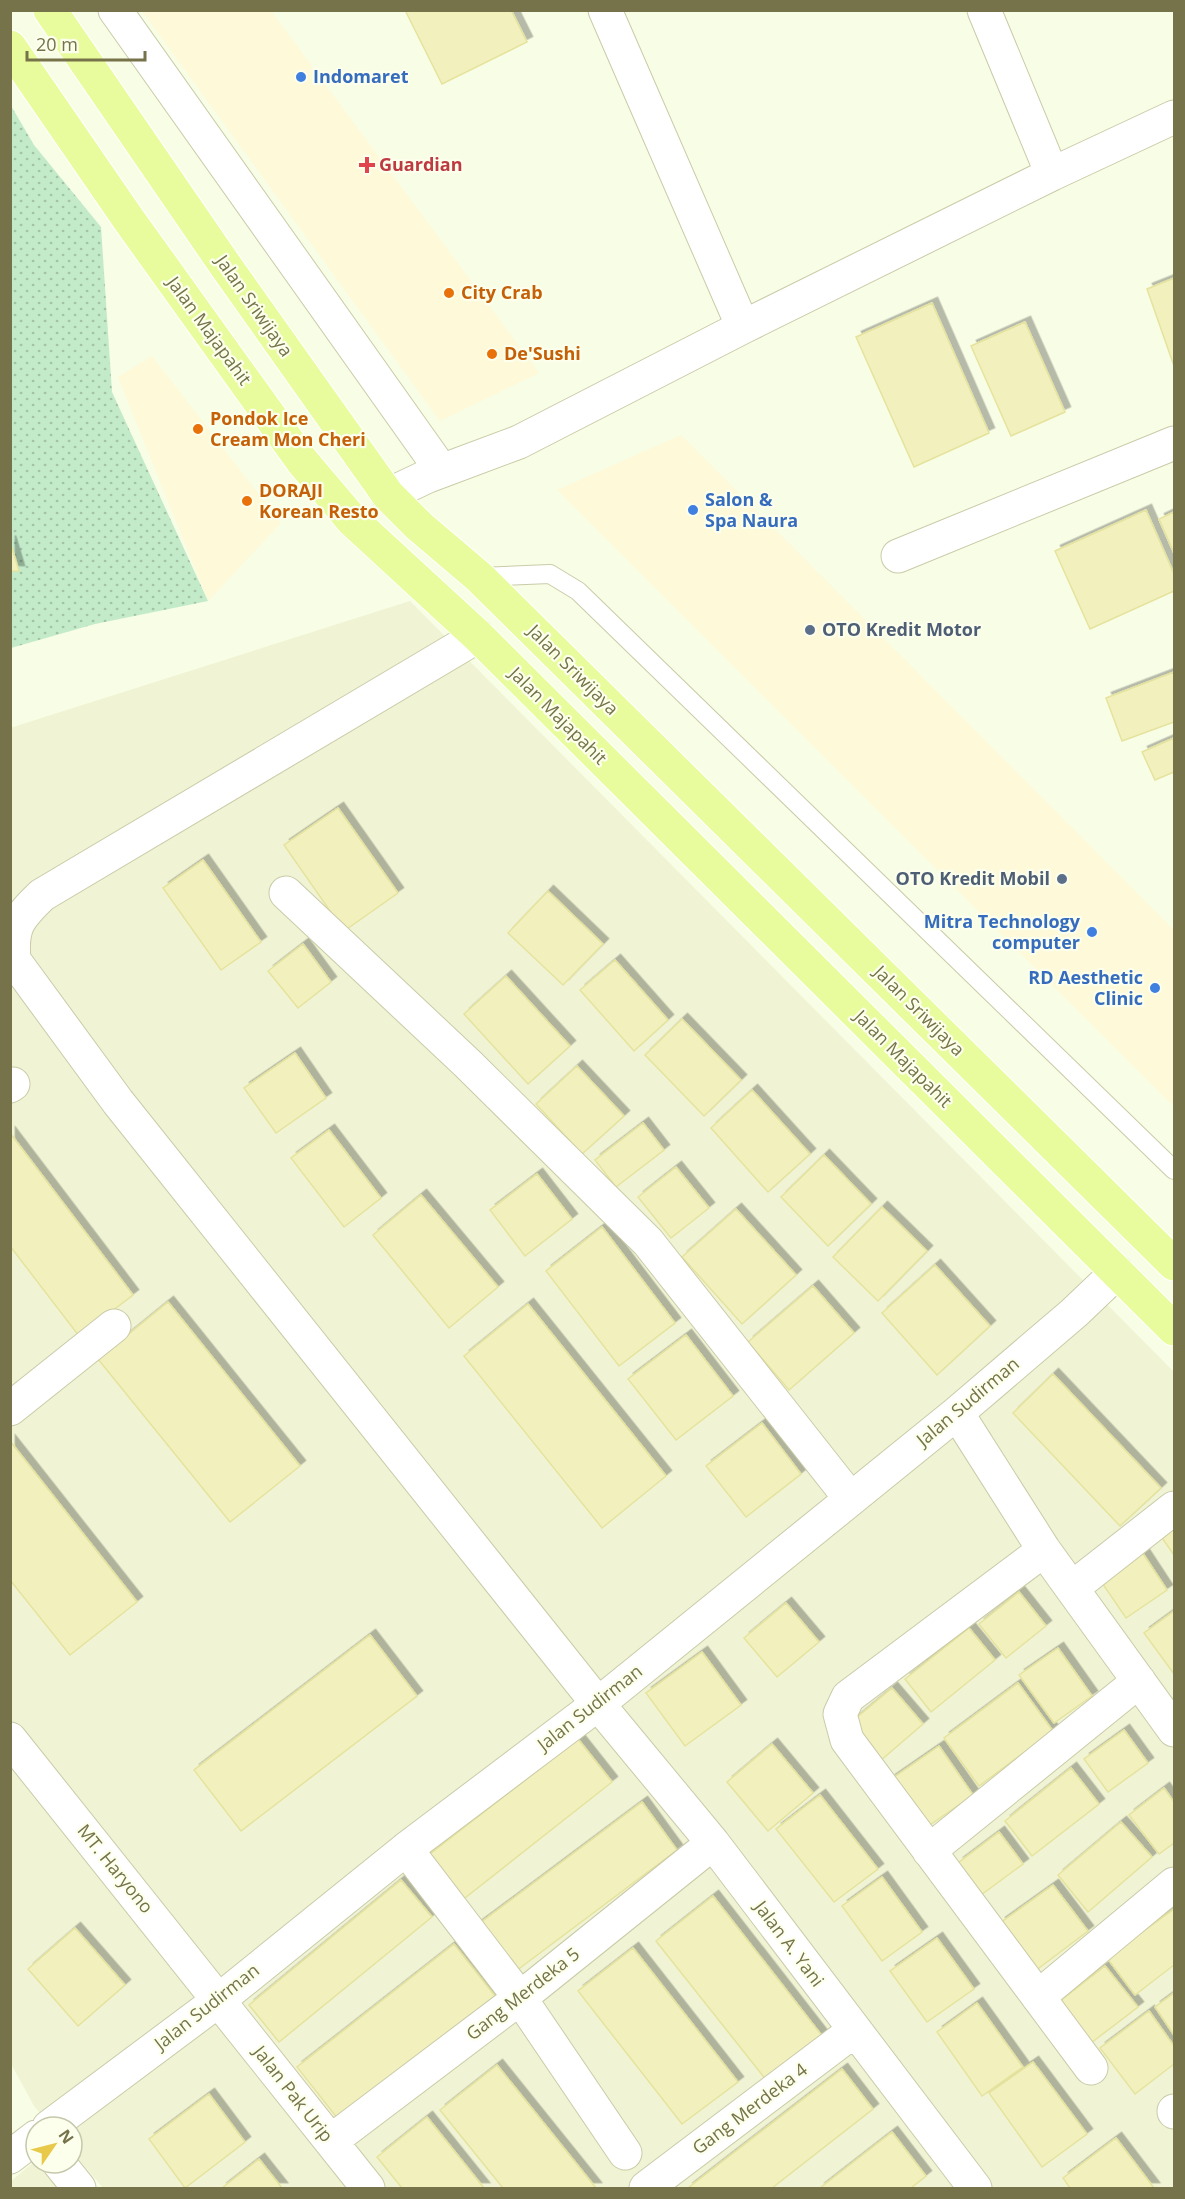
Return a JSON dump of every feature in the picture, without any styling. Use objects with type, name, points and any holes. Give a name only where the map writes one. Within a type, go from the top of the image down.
[{"type":"main road","name":"Jalan Sriwijaya","points":[[50,10],[225,265],[388,495],[419,526],[479,577],[1174,1264]]},
{"type":"main road","name":"Jalan Majapahit","points":[[10,47],[129,220],[302,461],[352,520],[478,636],[1174,1329]]},
{"type":"main road","points":[[813,969],[844,938]]},
{"type":"street","points":[[115,10],[442,471]]},
{"type":"street","points":[[605,10],[743,327]]},
{"type":"street","points":[[984,10],[1052,174]]},
{"type":"street","points":[[388,495],[442,471],[519,442],[743,327],[1052,174],[1174,117]]},
{"type":"street","points":[[898,556],[1174,443]]},
{"type":"street","name":"Jalan A. Yani","points":[[478,636],[42,895],[16,925],[12,940],[14,960],[118,1102],[598,1704],[713,1843],[975,2188]]},
{"type":"street","points":[[286,893],[468,1064],[648,1242],[850,1498]]},
{"type":"street","name":"Jalan Sudirman","points":[[65,2115],[219,2000],[406,1849],[598,1704],[957,1413],[1074,1313],[1117,1272]]},
{"type":"street","points":[[10,1408],[114,1326]]},
{"type":"street","points":[[957,1413],[1044,1550],[1174,1730]]},
{"type":"street","points":[[1072,1588],[1174,1508]]},
{"type":"street","points":[[1044,1550],[848,1697],[840,1714],[847,1740],[1091,2068]]},
{"type":"street","points":[[929,1851],[1139,1681]]},
{"type":"street","name":"MT. Haryono","points":[[10,1739],[219,2000]]},
{"type":"street","name":"Gang Merdeka 5","points":[[331,2141],[520,1998],[713,1843]]},
{"type":"street","points":[[406,1849],[520,1998],[626,2153]]},
{"type":"street","points":[[1038,1997],[1174,1884]]},
{"type":"street","name":"Jalan Pak Urip","points":[[219,2000],[368,2188]]},
{"type":"street","name":"Gang Merdeka 4","points":[[646,2188],[855,2030]]},
{"type":"street","points":[[10,2157],[24,2146]]},
{"type":"street","points":[[69,2175],[79,2188]]},
{"type":"lane","points":[[479,577],[550,574],[578,591],[1174,1170]]},
{"type":"shaded area","points":[[142,11],[271,11],[539,373],[440,421]]},
{"type":"shaded area","points":[[10,104],[34,145],[101,227],[112,392],[208,601],[95,624],[11,648]]},
{"type":"shaded area","points":[[152,356],[281,523],[208,601],[118,377]]},
{"type":"shaded area","points":[[681,435],[1174,930],[1174,1107],[557,490]]},
{"type":"shaded area","points":[[410,601],[1174,1372],[1174,2188],[103,2188],[84,2165],[84,2115],[42,2115],[34,2106],[10,2062],[10,728]]},
{"type":"shaded area","points":[[24,2170],[24,2175],[47,2175],[58,2188],[11,2188],[11,2181]]},
{"type":"building","points":[[405,10],[511,10],[527,42],[442,84]]},
{"type":"building","points":[[1174,278],[1174,366],[1147,289]]},
{"type":"building","points":[[932,303],[989,433],[914,467],[856,337]]},
{"type":"building","points":[[1025,322],[1065,412],[1011,436],[971,346]]},
{"type":"building","points":[[1146,510],[1174,574],[1174,591],[1090,629],[1055,551]]},
{"type":"building","points":[[1174,512],[1174,553],[1159,519]]},
{"type":"building","points":[[10,541],[19,571],[10,571]]},
{"type":"building","points":[[1174,672],[1174,722],[1122,741],[1106,698]]},
{"type":"building","points":[[1174,738],[1174,772],[1155,780],[1142,752]]},
{"type":"building","points":[[338,808],[398,893],[344,931],[284,845]]},
{"type":"building","points":[[203,860],[261,942],[221,970],[163,888]]},
{"type":"building","points":[[548,891],[603,944],[563,985],[508,933]]},
{"type":"building","points":[[303,944],[331,982],[298,1008],[268,971]]},
{"type":"building","points":[[615,960],[668,1020],[634,1051],[580,990]]},
{"type":"building","points":[[506,976],[570,1046],[528,1084],[464,1014]]},
{"type":"building","points":[[682,1019],[741,1080],[704,1116],[645,1055]]},
{"type":"building","points":[[295,1053],[326,1098],[276,1133],[244,1088]]},
{"type":"building","points":[[577,1066],[624,1116],[582,1154],[536,1104]]},
{"type":"building","points":[[752,1090],[810,1154],[768,1192],[711,1128]]},
{"type":"building","points":[[643,1123],[664,1150],[616,1187],[595,1160]]},
{"type":"building","points":[[329,1130],[381,1198],[344,1227],[291,1158]]},
{"type":"building","points":[[10,1133],[133,1295],[79,1336],[10,1246]]},
{"type":"building","points":[[824,1155],[871,1204],[828,1246],[781,1197]]},
{"type":"building","points":[[676,1167],[709,1208],[671,1238],[638,1197]]},
{"type":"building","points":[[537,1174],[572,1219],[525,1256],[490,1210]]},
{"type":"building","points":[[421,1195],[498,1287],[449,1328],[373,1235]]},
{"type":"building","points":[[882,1207],[927,1251],[878,1301],[833,1257]]},
{"type":"building","points":[[736,1209],[796,1275],[742,1324],[682,1257]]},
{"type":"building","points":[[602,1227],[675,1323],[619,1366],[546,1271]]},
{"type":"building","points":[[935,1265],[990,1326],[937,1375],[882,1313]]},
{"type":"building","points":[[813,1286],[854,1333],[789,1390],[748,1342]]},
{"type":"building","points":[[168,1302],[300,1466],[230,1522],[98,1359]]},
{"type":"building","points":[[528,1304],[666,1476],[602,1528],[464,1356]]},
{"type":"building","points":[[686,1335],[733,1396],[676,1440],[628,1379]]},
{"type":"building","points":[[1053,1374],[1161,1488],[1120,1526],[1013,1413]]},
{"type":"building","points":[[762,1423],[801,1474],[746,1517],[706,1466]]},
{"type":"building","points":[[10,1441],[137,1602],[70,1655],[10,1580]]},
{"type":"building","points":[[1174,1525],[1174,1555],[1160,1535]]},
{"type":"building","points":[[1140,1549],[1167,1590],[1126,1618],[1098,1577]]},
{"type":"building","points":[[1019,1592],[1046,1626],[1006,1658],[979,1624]]},
{"type":"building","points":[[786,1603],[819,1642],[777,1677],[744,1638]]},
{"type":"building","points":[[1174,1611],[1174,1674],[1144,1633]]},
{"type":"building","points":[[969,1628],[995,1660],[931,1712],[905,1679]]},
{"type":"building","points":[[370,1635],[417,1696],[241,1831],[194,1770]]},
{"type":"building","points":[[1058,1648],[1092,1696],[1054,1723],[1019,1675]]},
{"type":"building","points":[[702,1652],[741,1705],[685,1746],[646,1693]]},
{"type":"building","points":[[1018,1683],[1053,1731],[979,1786],[944,1738]]},
{"type":"building","points":[[892,1688],[923,1724],[880,1761],[849,1724]]},
{"type":"building","points":[[1124,1730],[1148,1763],[1108,1792],[1084,1759]]},
{"type":"building","points":[[578,1739],[612,1782],[456,1905],[421,1861]]},
{"type":"building","points":[[772,1744],[813,1793],[768,1831],[727,1782]]},
{"type":"building","points":[[939,1746],[973,1795],[924,1829],[890,1780]]},
{"type":"building","points":[[1071,1768],[1099,1804],[1032,1856],[1005,1821]]},
{"type":"building","points":[[1164,1788],[1174,1802],[1174,1843],[1159,1854],[1129,1815]]},
{"type":"building","points":[[820,1795],[878,1869],[834,1902],[776,1829]]},
{"type":"building","points":[[642,1802],[677,1850],[512,1974],[476,1926]]},
{"type":"building","points":[[1121,1822],[1152,1857],[1088,1912],[1058,1875]]},
{"type":"building","points":[[999,1832],[1023,1864],[981,1895],[958,1863]]},
{"type":"building","points":[[882,1877],[922,1932],[882,1961],[842,1906]]},
{"type":"building","points":[[401,1880],[432,1917],[279,2042],[249,2005]]},
{"type":"building","points":[[1053,1885],[1088,1931],[1035,1971],[1000,1923]]},
{"type":"building","points":[[713,1896],[823,2037],[767,2081],[656,1941]]},
{"type":"building","points":[[1174,1909],[1174,1965],[1135,1995],[1107,1958]]},
{"type":"building","points":[[75,1928],[125,1985],[78,2026],[28,1969]]},
{"type":"building","points":[[937,1938],[974,1989],[927,2022],[890,1971]]},
{"type":"building","points":[[454,1944],[495,1996],[338,2119],[297,2067]]},
{"type":"building","points":[[633,1948],[738,2082],[682,2124],[578,1991]]},
{"type":"building","points":[[1105,1966],[1138,2007],[1091,2043],[1059,2002]]},
{"type":"building","points":[[1174,1993],[1174,2035],[1155,2007]]},
{"type":"building","points":[[977,2003],[1023,2067],[982,2096],[937,2032]]},
{"type":"building","points":[[1149,2011],[1174,2046],[1174,2064],[1135,2094],[1100,2048]]},
{"type":"building","points":[[1033,2062],[1087,2134],[1042,2167],[989,2093]]},
{"type":"building","points":[[497,2065],[596,2188],[503,2188],[440,2110]]},
{"type":"building","points":[[842,2069],[873,2109],[772,2188],[688,2188]]},
{"type":"building","points":[[209,2094],[245,2142],[185,2188],[149,2139]]},
{"type":"building","points":[[427,2117],[484,2188],[402,2188],[377,2157]]},
{"type":"building","points":[[892,2132],[926,2176],[911,2188],[820,2188]]},
{"type":"building","points":[[1116,2138],[1154,2188],[1070,2188],[1063,2178]]},
{"type":"building","points":[[259,2159],[282,2188],[222,2188]]},
{"type":"place","name":"Indomaret","points":[[301,77]]},
{"type":"place","name":"Guardian","points":[[367,165]]},
{"type":"place","name":"City Crab","points":[[449,293]]},
{"type":"place","name":"De'Sushi","points":[[492,354]]},
{"type":"place","name":"Pondok Ice Cream Mon Cheri","points":[[198,429]]},
{"type":"place","name":"DORAJI Korean Resto","points":[[247,501]]},
{"type":"place","name":"Salon & Spa Naura","points":[[693,510]]},
{"type":"place","name":"OTO Kredit Motor","points":[[810,630]]},
{"type":"place","name":"OTO Kredit Mobil","points":[[1062,879]]},
{"type":"place","name":"Mitra Technology computer","points":[[1092,932]]},
{"type":"place","name":"RD Aesthetic Clinic","points":[[1155,988]]}]
